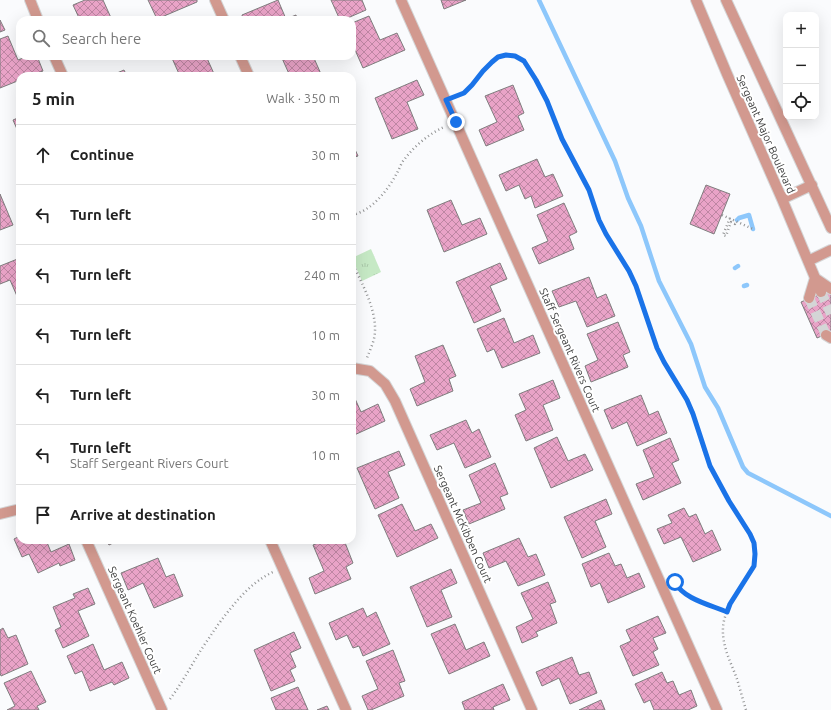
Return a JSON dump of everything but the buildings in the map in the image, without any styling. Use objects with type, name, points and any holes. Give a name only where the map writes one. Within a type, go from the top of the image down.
[{"type":"street","points":[[30,0],[36,16]]},
{"type":"street","points":[[215,0],[222,16]]},
{"type":"street","name":"Staff Sergeant Rivers Court","points":[[401,0],[717,710]]},
{"type":"street","name":"Sergeant Major Boulevard","points":[[726,0],[831,228]]},
{"type":"street","name":"Sergeant Major Boulevard","points":[[698,1],[726,74],[782,199],[815,278],[826,291]]},
{"type":"street","points":[[56,60],[61,72]]},
{"type":"street","points":[[242,60],[246,72]]},
{"type":"street","points":[[782,199],[812,185]]},
{"type":"street","points":[[808,261],[831,250]]},
{"type":"street","points":[[809,298],[815,278]]},
{"type":"street","name":"Sergeant McKibben Court","points":[[356,369],[370,371],[385,384],[395,401],[532,710]]},
{"type":"street","points":[[0,514],[16,510]]},
{"type":"street","name":"Sergeant Koehler Court","points":[[88,544],[165,706]]},
{"type":"street","points":[[272,544],[346,710]]},
{"type":"path","points":[[446,100],[464,93],[492,62],[498,57],[506,55],[515,56],[524,61],[536,80],[562,139],[589,190],[599,220],[629,271],[636,286],[657,348],[687,400],[710,466],[754,543],[754,566],[730,604],[724,618],[723,630],[725,648],[746,710]]},
{"type":"path","points":[[356,214],[365,211],[372,206],[398,172],[403,161],[425,138],[456,122]]},
{"type":"path","points":[[722,215],[753,229]]},
{"type":"path","points":[[730,218],[723,235],[726,236],[731,222],[735,224],[736,221]]},
{"type":"path","points":[[356,271],[370,304],[374,318],[375,331],[363,370]]},
{"type":"path","points":[[165,706],[183,681],[218,624],[239,599],[254,584],[266,575],[282,568]]},
{"type":"path","points":[[675,582],[676,586],[696,600],[727,612]]},
{"type":"green space","points":[[371,249],[381,272],[362,281],[356,267],[356,256]]},
{"type":"waterway","points":[[539,0],[615,161],[628,198],[641,226],[659,281],[691,344],[705,387],[718,408],[743,467],[748,473],[831,516]]},
{"type":"waterway","points":[[737,220],[749,215],[753,229]]},
{"type":"tunnel","points":[[821,292],[831,314]]},
{"type":"tunnel","points":[[809,298],[826,335]]},
{"type":"route","points":[[456,122],[446,100],[464,93],[483,71],[498,57],[506,55],[515,56],[524,61],[532,72],[547,101],[562,139],[589,190],[599,220],[606,234],[629,271],[636,286],[657,348],[687,400],[693,414],[710,466],[754,543],[754,566],[730,604],[727,612],[696,600],[676,586],[675,582]]}]
